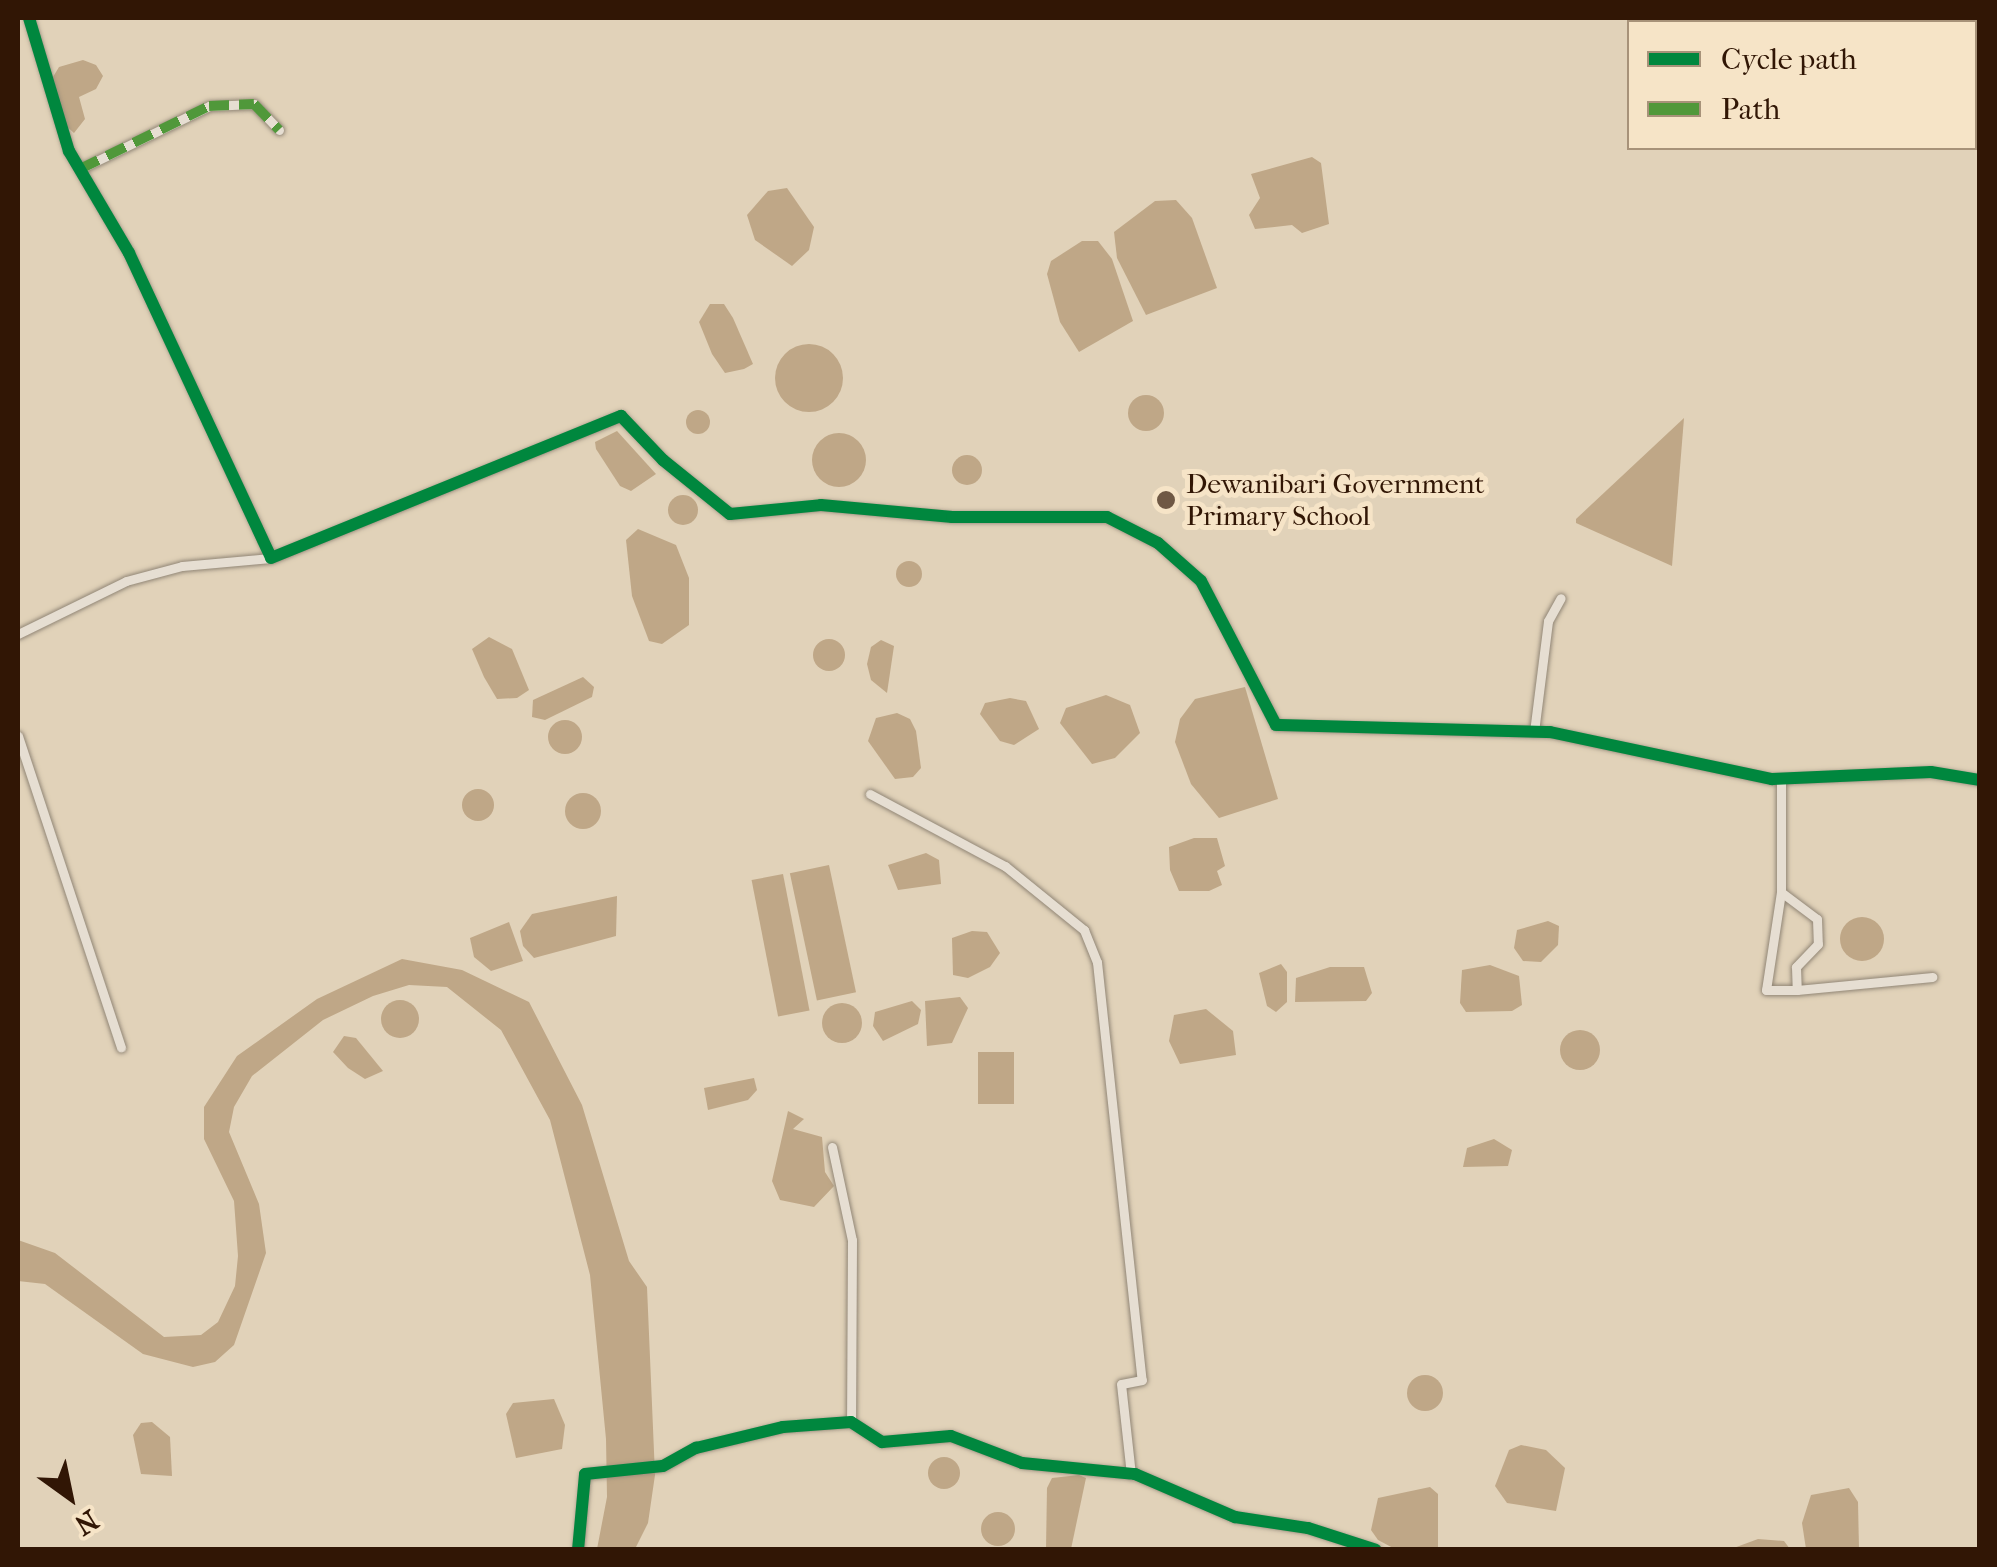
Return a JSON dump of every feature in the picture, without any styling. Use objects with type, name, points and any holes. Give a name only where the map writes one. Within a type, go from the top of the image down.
[{"type":"street","points":[[29,18],[80,169],[129,253],[271,558]]},
{"type":"street","points":[[80,169],[209,106],[254,104],[278,130]]},
{"type":"street","points":[[18,634],[126,582],[182,566],[271,558],[621,416],[663,460],[730,514],[821,505],[952,517],[1107,517],[1158,543],[1201,581],[1276,726],[1534,732],[1781,779],[1931,772],[1980,780]]},
{"type":"street","points":[[1534,732],[1548,620],[1561,598]]},
{"type":"street","points":[[18,736],[121,1047]]},
{"type":"street","points":[[1781,779],[1781,892],[1766,990],[1932,977]]},
{"type":"street","points":[[870,794],[1006,866],[1084,930],[1097,962],[1142,1380],[1121,1384],[1131,1474]]},
{"type":"street","points":[[1781,892],[1818,920],[1818,944],[1796,967],[1798,990]]},
{"type":"street","points":[[832,1147],[852,1240],[850,1422]]},
{"type":"street","points":[[578,1550],[585,1474],[663,1466],[737,1436],[850,1422],[882,1442],[951,1436],[1010,1461],[1131,1474],[1235,1517],[1308,1528],[1370,1549]]},
{"type":"shaded area","points":[[83,60],[96,65],[103,76],[96,89],[79,97],[85,119],[74,133],[64,124],[53,77],[59,67]]},
{"type":"shaded area","points":[[1312,157],[1321,163],[1329,224],[1302,233],[1292,225],[1255,229],[1249,215],[1260,198],[1251,174]]},
{"type":"shaded area","points":[[787,188],[814,227],[809,250],[792,266],[755,240],[747,215],[768,191]]},
{"type":"shaded area","points":[[1176,200],[1192,218],[1217,288],[1146,315],[1117,258],[1114,232],[1155,201]]},
{"type":"shaded area","points":[[1082,241],[1098,241],[1112,259],[1133,321],[1079,352],[1060,322],[1047,274],[1051,261]]},
{"type":"shaded area","points":[[710,304],[724,304],[753,364],[725,373],[699,322]]},
{"type":"shaded area","points":[[809,344],[822,346],[833,354],[841,365],[841,391],[833,402],[822,410],[809,412],[796,410],[785,402],[777,391],[775,378],[777,365],[785,354],[796,346]]},
{"type":"shaded area","points":[[1146,395],[1159,400],[1164,413],[1159,426],[1146,431],[1133,426],[1128,413],[1133,400]]},
{"type":"shaded area","points":[[698,410],[710,422],[698,434],[686,422]]},
{"type":"shaded area","points":[[1684,418],[1672,566],[1576,523],[1576,519]]},
{"type":"shaded area","points":[[617,431],[656,474],[631,491],[620,486],[596,449],[595,442]]},
{"type":"shaded area","points":[[839,433],[858,441],[866,460],[858,479],[839,487],[820,479],[812,460],[820,441]]},
{"type":"shaded area","points":[[967,455],[981,464],[982,470],[973,484],[967,485],[953,476],[952,470],[961,456]]},
{"type":"shaded area","points":[[683,495],[694,499],[698,510],[694,521],[683,525],[672,521],[668,510],[672,499]]},
{"type":"shaded area","points":[[638,529],[676,545],[689,578],[689,625],[662,644],[649,641],[632,596],[626,540]]},
{"type":"shaded area","points":[[909,561],[918,565],[922,574],[918,583],[909,587],[900,583],[896,574],[900,565]]},
{"type":"shaded area","points":[[489,637],[512,649],[529,690],[517,698],[497,699],[484,677],[472,649]]},
{"type":"shaded area","points":[[829,639],[840,644],[845,655],[840,666],[829,671],[818,666],[813,655],[818,644]]},
{"type":"shaded area","points":[[881,640],[894,646],[887,693],[871,680],[867,664],[871,647]]},
{"type":"shaded area","points":[[583,677],[594,687],[592,697],[545,720],[532,717],[533,700]]},
{"type":"shaded area","points":[[1245,687],[1278,799],[1219,818],[1191,784],[1175,742],[1180,719],[1195,699]]},
{"type":"shaded area","points":[[1106,695],[1130,705],[1140,733],[1115,758],[1092,764],[1060,723],[1066,708]]},
{"type":"shaded area","points":[[1010,698],[1026,701],[1039,729],[1014,745],[1000,741],[980,714],[985,703]]},
{"type":"shaded area","points":[[897,713],[910,719],[916,731],[921,768],[913,777],[895,779],[868,741],[876,718]]},
{"type":"shaded area","points":[[565,720],[577,725],[582,737],[577,749],[565,754],[553,749],[548,737],[553,725]]},
{"type":"shaded area","points":[[478,789],[489,794],[494,805],[489,816],[478,821],[467,816],[462,805],[467,794]]},
{"type":"shaded area","points":[[583,793],[596,798],[601,811],[596,824],[583,829],[570,824],[565,811],[570,798]]},
{"type":"shaded area","points":[[1194,838],[1217,838],[1225,866],[1217,871],[1222,885],[1209,891],[1179,891],[1170,870],[1169,847]]},
{"type":"shaded area","points":[[926,853],[939,860],[941,884],[898,890],[888,865]]},
{"type":"shaded area","points":[[829,865],[856,992],[817,1000],[790,873]]},
{"type":"shaded area","points":[[783,874],[810,1010],[778,1017],[752,880]]},
{"type":"shaded area","points":[[617,896],[616,936],[534,958],[523,946],[520,931],[532,914]]},
{"type":"shaded area","points":[[1862,917],[1877,924],[1884,939],[1877,954],[1862,961],[1847,954],[1840,939],[1847,924]]},
{"type":"shaded area","points":[[1548,921],[1559,926],[1558,945],[1541,962],[1523,961],[1514,948],[1517,930]]},
{"type":"shaded area","points":[[509,922],[523,961],[491,971],[474,957],[470,938]]},
{"type":"shaded area","points":[[972,931],[987,932],[1000,953],[990,967],[968,978],[953,975],[952,938]]},
{"type":"shaded area","points":[[402,959],[462,970],[529,1002],[582,1105],[629,1261],[647,1287],[655,1475],[648,1523],[635,1549],[597,1549],[607,1497],[606,1439],[590,1275],[550,1120],[501,1030],[447,987],[409,985],[373,996],[323,1020],[252,1076],[234,1107],[229,1132],[259,1204],[266,1253],[234,1345],[215,1362],[193,1367],[143,1354],[45,1284],[18,1281],[18,1240],[55,1253],[164,1337],[201,1335],[218,1322],[235,1286],[238,1256],[234,1201],[204,1139],[204,1107],[237,1056],[317,999]]},
{"type":"shaded area","points":[[1281,964],[1287,972],[1287,1002],[1276,1012],[1267,1006],[1259,973]]},
{"type":"shaded area","points":[[1490,965],[1519,976],[1522,1005],[1512,1011],[1466,1012],[1460,1003],[1462,970]]},
{"type":"shaded area","points":[[1330,967],[1364,967],[1372,993],[1366,1001],[1295,1002],[1296,978]]},
{"type":"shaded area","points":[[960,997],[968,1008],[952,1043],[927,1046],[925,1001]]},
{"type":"shaded area","points":[[400,1000],[414,1005],[419,1019],[414,1033],[400,1038],[386,1033],[381,1019],[386,1005]]},
{"type":"shaded area","points":[[912,1001],[921,1010],[918,1024],[883,1041],[873,1026],[875,1012]]},
{"type":"shaded area","points":[[842,1003],[856,1009],[862,1023],[856,1037],[842,1043],[828,1037],[822,1023],[828,1009]]},
{"type":"shaded area","points":[[1206,1009],[1233,1031],[1236,1055],[1180,1064],[1169,1041],[1174,1015]]},
{"type":"shaded area","points":[[1580,1030],[1594,1036],[1600,1050],[1594,1064],[1580,1070],[1566,1064],[1560,1050],[1566,1036]]},
{"type":"shaded area","points":[[344,1036],[356,1038],[383,1071],[365,1079],[348,1068],[333,1052]]},
{"type":"shaded area","points":[[978,1052],[1014,1052],[1014,1104],[978,1104]]},
{"type":"shaded area","points":[[754,1078],[757,1090],[748,1100],[708,1110],[704,1088]]},
{"type":"shaded area","points":[[788,1111],[804,1119],[793,1129],[822,1137],[825,1172],[834,1186],[814,1207],[780,1200],[772,1181]]},
{"type":"shaded area","points":[[1494,1139],[1512,1150],[1508,1166],[1463,1167],[1467,1148]]},
{"type":"shaded area","points":[[1425,1375],[1438,1380],[1443,1393],[1438,1406],[1425,1411],[1412,1406],[1407,1393],[1412,1380]]},
{"type":"shaded area","points":[[554,1399],[565,1425],[562,1449],[516,1458],[506,1414],[513,1403]]},
{"type":"shaded area","points":[[152,1422],[170,1437],[172,1476],[141,1474],[133,1435],[141,1423]]},
{"type":"shaded area","points":[[1521,1445],[1546,1450],[1565,1468],[1556,1511],[1507,1503],[1495,1486],[1509,1450]]},
{"type":"shaded area","points":[[944,1457],[955,1462],[960,1473],[955,1484],[944,1489],[933,1484],[928,1473],[933,1462]]},
{"type":"shaded area","points":[[1052,1478],[1086,1478],[1071,1549],[1046,1549],[1047,1488]]},
{"type":"shaded area","points":[[1430,1487],[1438,1494],[1438,1549],[1395,1549],[1378,1540],[1371,1530],[1378,1498]]},
{"type":"shaded area","points":[[1849,1488],[1858,1502],[1859,1549],[1806,1549],[1802,1523],[1811,1495]]},
{"type":"shaded area","points":[[998,1512],[1010,1517],[1015,1529],[1010,1541],[998,1546],[986,1541],[981,1529],[986,1517]]},
{"type":"shaded area","points":[[1758,1539],[1784,1541],[1790,1549],[1731,1549]]},
{"type":"marked path","points":[[80,169],[209,106],[254,104],[279,130]]},
{"type":"cycle path","points":[[29,18],[69,151],[129,253],[271,558],[621,416],[663,460],[730,514],[821,505],[952,517],[1107,517],[1158,543],[1201,581],[1276,725],[1550,732],[1772,779],[1931,772],[1980,780]]},
{"type":"cycle path","points":[[578,1550],[585,1474],[663,1466],[696,1448],[783,1427],[851,1422],[882,1442],[951,1436],[1022,1463],[1135,1474],[1235,1517],[1308,1528],[1376,1550]]},
{"type":"place","name":"Dewanibari Government Primary School","points":[[1166,500]]}]
